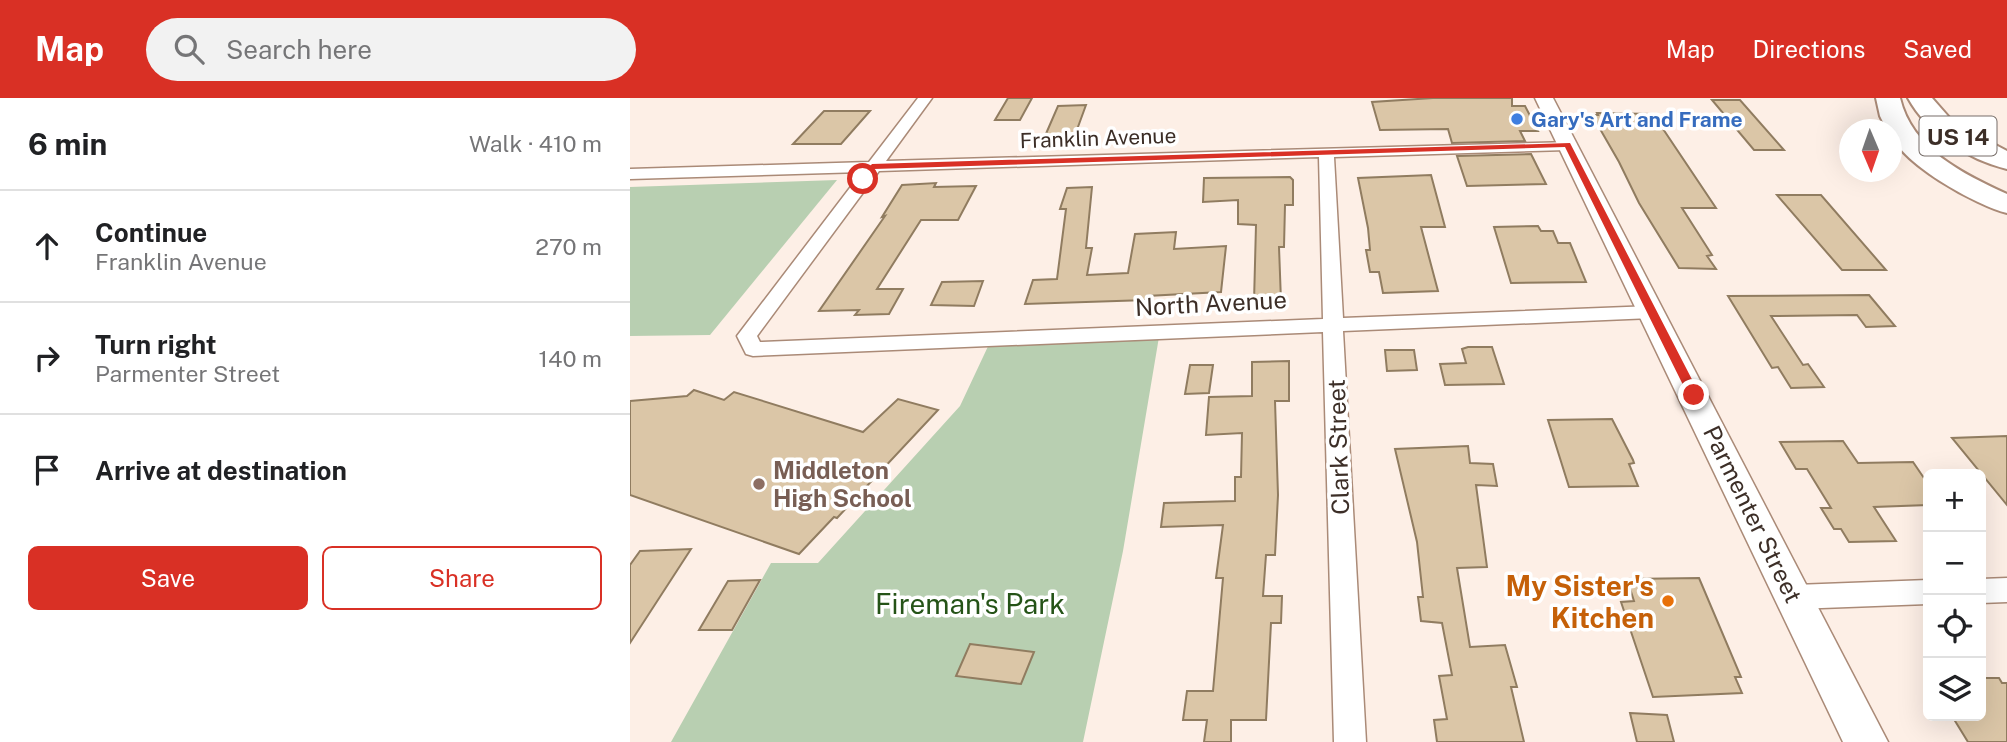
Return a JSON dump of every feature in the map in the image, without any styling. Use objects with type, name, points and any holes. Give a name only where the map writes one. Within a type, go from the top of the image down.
[{"type":"highway","points":[[1888,98],[1893,122],[1913,146],[1949,174],[2007,205]]},
{"type":"highway","name":"US 14","points":[[1920,98],[1927,111],[1947,128],[2007,161]]},
{"type":"street","points":[[872,166],[925,98]]},
{"type":"street","name":"Parmenter Street","points":[[1544,98],[1866,742]]},
{"type":"street","name":"Franklin Avenue","points":[[630,174],[1567,145]]},
{"type":"street","name":"Clark Street","points":[[1326,152],[1350,742]]},
{"type":"street","name":"North Avenue","points":[[872,166],[747,336],[753,349],[1653,312]]},
{"type":"street","points":[[1986,591],[2007,590]]},
{"type":"street","points":[[1795,597],[1923,593]]},
{"type":"green space","points":[[837,180],[710,335],[630,336],[630,187]]},
{"type":"green space","name":"Fireman's Park","points":[[1160,331],[1123,551],[1083,742],[671,742],[771,563],[818,563],[960,406],[991,340]]},
{"type":"building","points":[[1008,98],[1032,98],[1020,120],[995,120]]},
{"type":"building","points":[[1433,98],[1512,98],[1512,106],[1525,106],[1538,131],[1520,131],[1525,141],[1452,143],[1448,129],[1380,130],[1372,102]]},
{"type":"building","points":[[1712,100],[1740,100],[1784,150],[1754,150]]},
{"type":"building","points":[[1086,105],[1075,135],[1045,136],[1058,106]]},
{"type":"building","points":[[824,111],[870,111],[841,144],[793,144]]},
{"type":"building","points":[[1597,113],[1653,114],[1716,208],[1682,208],[1712,255],[1707,256],[1716,269],[1679,268],[1639,203],[1592,115],[1598,115]]},
{"type":"building","points":[[1531,154],[1546,184],[1467,186],[1457,156]]},
{"type":"building","points":[[1431,175],[1445,227],[1421,227],[1438,291],[1383,293],[1379,272],[1370,272],[1366,250],[1370,250],[1368,228],[1358,178]]},
{"type":"building","points":[[1290,177],[1293,180],[1293,205],[1285,205],[1284,247],[1279,247],[1281,301],[1254,302],[1256,225],[1238,224],[1238,200],[1203,202],[1204,178]]},
{"type":"building","points":[[936,183],[934,187],[976,186],[958,220],[921,220],[877,289],[903,289],[889,314],[855,315],[859,310],[819,311],[885,216],[882,217],[902,185]]},
{"type":"building","points":[[1092,187],[1086,248],[1092,248],[1087,275],[1128,273],[1135,234],[1176,232],[1174,249],[1226,246],[1221,292],[1147,296],[1147,300],[1025,304],[1033,280],[1057,279],[1066,209],[1060,209],[1067,188]]},
{"type":"building","points":[[1777,195],[1821,195],[1886,270],[1842,270]]},
{"type":"building","points":[[1538,226],[1541,231],[1553,231],[1558,243],[1570,243],[1586,282],[1511,283],[1494,227]]},
{"type":"building","points":[[983,281],[974,306],[931,305],[942,282]]},
{"type":"building","points":[[1869,295],[1895,326],[1866,327],[1857,315],[1771,316],[1803,365],[1808,364],[1824,387],[1791,388],[1778,367],[1772,368],[1728,296]]},
{"type":"building","points":[[1492,347],[1504,384],[1445,385],[1440,364],[1466,363],[1462,349]]},
{"type":"building","points":[[1385,350],[1414,350],[1417,370],[1387,371]]},
{"type":"building","points":[[1289,361],[1289,401],[1275,401],[1278,495],[1275,555],[1266,555],[1263,596],[1282,596],[1281,623],[1271,623],[1266,720],[1231,720],[1231,742],[1204,742],[1207,720],[1183,720],[1187,691],[1213,691],[1223,578],[1216,578],[1223,525],[1161,527],[1164,503],[1235,501],[1235,477],[1241,477],[1242,433],[1206,435],[1209,397],[1252,396],[1252,362]]},
{"type":"building","points":[[1190,365],[1213,365],[1209,393],[1185,394]]},
{"type":"building","name":"Middleton High School","points":[[694,390],[724,400],[734,392],[863,432],[898,399],[938,410],[837,518],[834,517],[799,554],[630,495],[630,401],[687,396]]},
{"type":"building","points":[[1612,419],[1633,460],[1634,463],[1629,464],[1638,486],[1569,487],[1548,420]]},
{"type":"building","points":[[2007,436],[2007,505],[1986,479],[1986,469],[1977,469],[1952,438]]},
{"type":"building","points":[[1843,441],[1858,463],[1913,462],[1923,477],[1923,505],[1874,507],[1896,541],[1849,542],[1841,529],[1834,529],[1821,508],[1831,508],[1807,469],[1796,469],[1780,442]]},
{"type":"building","points":[[1468,446],[1470,463],[1493,464],[1497,486],[1476,485],[1487,567],[1457,568],[1470,647],[1505,645],[1517,687],[1511,687],[1524,742],[1437,742],[1434,720],[1447,719],[1439,676],[1452,675],[1442,623],[1421,621],[1418,597],[1423,597],[1417,542],[1395,449]]},
{"type":"building","points":[[691,549],[630,643],[630,565],[640,551]]},
{"type":"building","points":[[1699,578],[1741,677],[1735,677],[1742,693],[1653,697],[1621,602],[1634,601],[1627,579]]},
{"type":"building","points":[[760,580],[732,630],[699,630],[728,581]]},
{"type":"building","points":[[970,644],[1034,652],[1021,684],[956,676]]},
{"type":"building","points":[[1986,678],[1999,678],[2002,683],[2007,683],[2007,742],[1968,742],[1955,721],[1986,721]]},
{"type":"building","points":[[1630,713],[1667,715],[1674,742],[1637,742]]},
{"type":"place","name":"Gary's Art and Frame","points":[[1517,119]]},
{"type":"place","name":"Middleton High School","points":[[759,484]]},
{"type":"place","name":"My Sister's Kitchen","points":[[1668,601]]},
{"type":"route","points":[[863,179],[872,166],[1567,145],[1694,395]]}]
